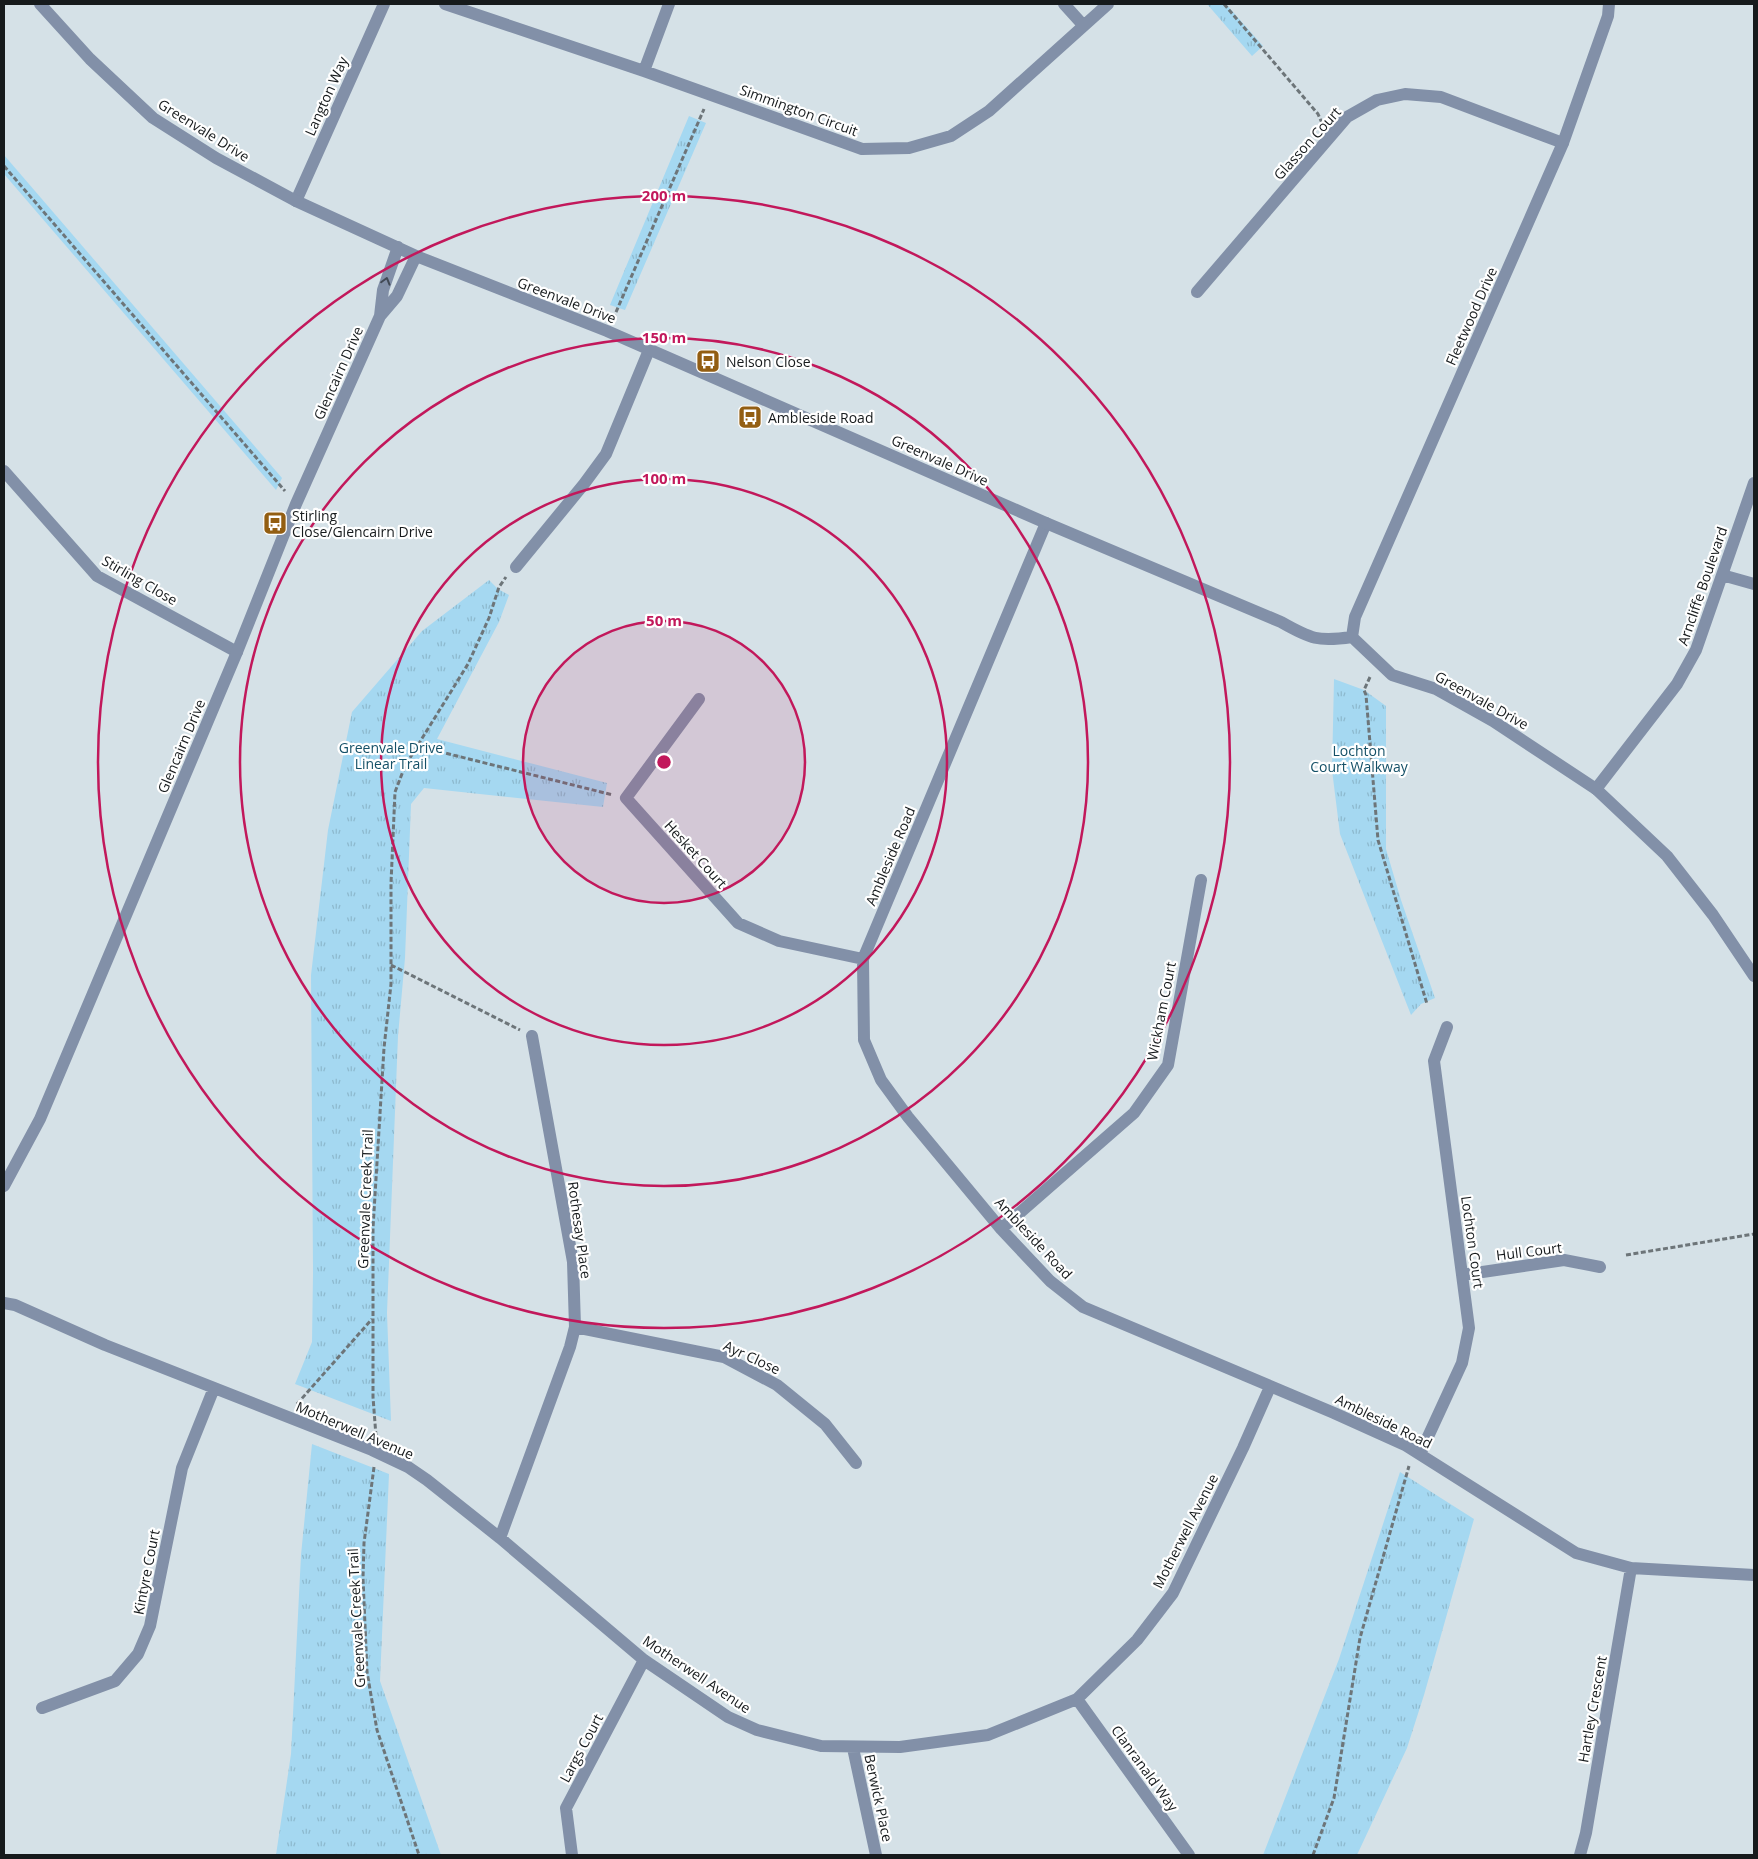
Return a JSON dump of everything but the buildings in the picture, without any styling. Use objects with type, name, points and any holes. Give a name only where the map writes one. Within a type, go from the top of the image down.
[{"type":"street","name":"Greenvale Drive","points":[[40,4],[90,59],[153,118],[216,158],[296,201],[416,256],[650,350],[1046,523],[1281,622],[1307,637],[1329,640],[1352,637],[1392,675],[1436,688],[1493,721],[1596,789],[1667,856],[1713,915],[1754,976]]},
{"type":"street","name":"Langton Way","points":[[296,201],[384,4]]},
{"type":"street","name":"Simmington Circuit","points":[[445,4],[644,71],[862,149],[909,148],[950,136],[989,111],[1108,4]]},
{"type":"street","points":[[644,71],[669,4]]},
{"type":"street","points":[[1064,4],[1083,25]]},
{"type":"street","name":"Fleetwood Drive","points":[[1352,637],[1355,616],[1563,143],[1608,16],[1610,4]]},
{"type":"street","name":"Glasson Court","points":[[1197,292],[1347,117],[1377,100],[1405,94],[1441,97],[1563,143]]},
{"type":"street","name":"Glencairn Drive","points":[[380,316],[383,290],[398,247]]},
{"type":"street","name":"Glencairn Drive","points":[[4,1186],[40,1119],[237,652],[296,504],[380,316],[396,296],[416,256]]},
{"type":"street","points":[[516,567],[606,454],[650,350]]},
{"type":"street","name":"Stirling Close","points":[[4,471],[97,576],[237,652]]},
{"type":"street","name":"Arncliffe Boulevard","points":[[1596,789],[1677,684],[1696,650],[1754,483]]},
{"type":"street","name":"Ambleside Road","points":[[1046,523],[863,958],[864,1040],[881,1080],[908,1117],[1002,1228],[1050,1281],[1083,1307],[1334,1413],[1420,1454],[1576,1554],[1631,1568],[1754,1575]]},
{"type":"street","points":[[1722,574],[1754,584]]},
{"type":"street","points":[[626,798],[699,699]]},
{"type":"street","name":"Hesket Court","points":[[626,798],[738,923],[779,941],[863,958]]},
{"type":"street","name":"Wickham Court","points":[[1002,1228],[1134,1113],[1168,1065],[1201,880]]},
{"type":"street","name":"Lochton Court","points":[[1420,1454],[1462,1364],[1469,1328],[1434,1061],[1447,1027]]},
{"type":"street","name":"Rothesay Place","points":[[500,1538],[570,1347],[575,1327],[573,1262],[532,1036]]},
{"type":"street","name":"Hull Court","points":[[1462,1275],[1564,1260],[1600,1267]]},
{"type":"street","name":"Motherwell Avenue","points":[[4,1295],[9,1304],[104,1345],[408,1467],[500,1538],[644,1660],[728,1716],[757,1730],[821,1746],[853,1748],[900,1747],[988,1735],[1077,1699],[1137,1640],[1173,1593],[1243,1448],[1270,1387]]},
{"type":"street","name":"Ayr Close","points":[[575,1327],[724,1357],[777,1385],[825,1424],[856,1463]]},
{"type":"street","name":"Kintyre Court","points":[[42,1708],[115,1681],[138,1654],[150,1626],[182,1468],[214,1388]]},
{"type":"street","name":"Hartley Crescent","points":[[1580,1855],[1586,1833],[1631,1568]]},
{"type":"street","name":"Largs Court","points":[[572,1855],[566,1808],[644,1660]]},
{"type":"street","name":"Clanranald Way","points":[[1077,1699],[1189,1855]]},
{"type":"street","name":"Berwick Place","points":[[853,1748],[876,1855]]},
{"type":"path","points":[[1224,4],[1318,114],[1330,138]]},
{"type":"path","points":[[607,332],[710,94]]},
{"type":"path","points":[[4,166],[296,504]]},
{"type":"path","name":"Greenvale Creek Trail","points":[[419,1855],[377,1730],[367,1672],[363,1578],[364,1543],[377,1453],[373,1398],[374,1208],[384,1048],[392,984],[391,883],[395,792],[405,766],[468,664],[489,618],[499,587],[516,567]]},
{"type":"path","points":[[1370,677],[1364,690],[1366,695],[1378,840],[1427,1004]]},
{"type":"path","points":[[417,746],[626,798]]},
{"type":"path","points":[[391,965],[532,1036]]},
{"type":"path","points":[[1626,1256],[1754,1234]]},
{"type":"path","points":[[286,1418],[308,1390],[373,1318]]},
{"type":"path","points":[[1313,1855],[1334,1798],[1360,1638],[1410,1462]]},
{"type":"green space","points":[[1207,4],[1226,4],[1263,46],[1252,56]]},
{"type":"green space","points":[[689,116],[706,123],[625,310],[610,305]]},
{"type":"green space","points":[[4,155],[282,478],[276,490],[4,174]]},
{"type":"green space","name":"Greenvale Drive Linear Trail","points":[[489,580],[498,589],[509,595],[499,622],[437,739],[607,783],[603,807],[424,788],[411,804],[405,958],[398,1036],[387,1313],[391,1421],[295,1384],[312,1342],[311,975],[328,830],[352,712],[422,631]]},
{"type":"green space","name":"Lochton Court Walkway","points":[[1334,679],[1364,690],[1386,706],[1386,849],[1401,900],[1435,998],[1421,1004],[1411,1015],[1340,834],[1332,770]]},
{"type":"green space","points":[[312,1444],[389,1474],[380,1681],[441,1855],[276,1855],[291,1754],[301,1555]]},
{"type":"green space","points":[[1400,1472],[1474,1519],[1407,1748],[1357,1855],[1263,1855],[1339,1659]]},
{"type":"place","name":"Nelson Close","points":[[708,361]]},
{"type":"place","name":"Ambleside Road","points":[[750,417]]},
{"type":"place","name":"Stirling Close/Glencairn Drive","points":[[275,523]]}]
